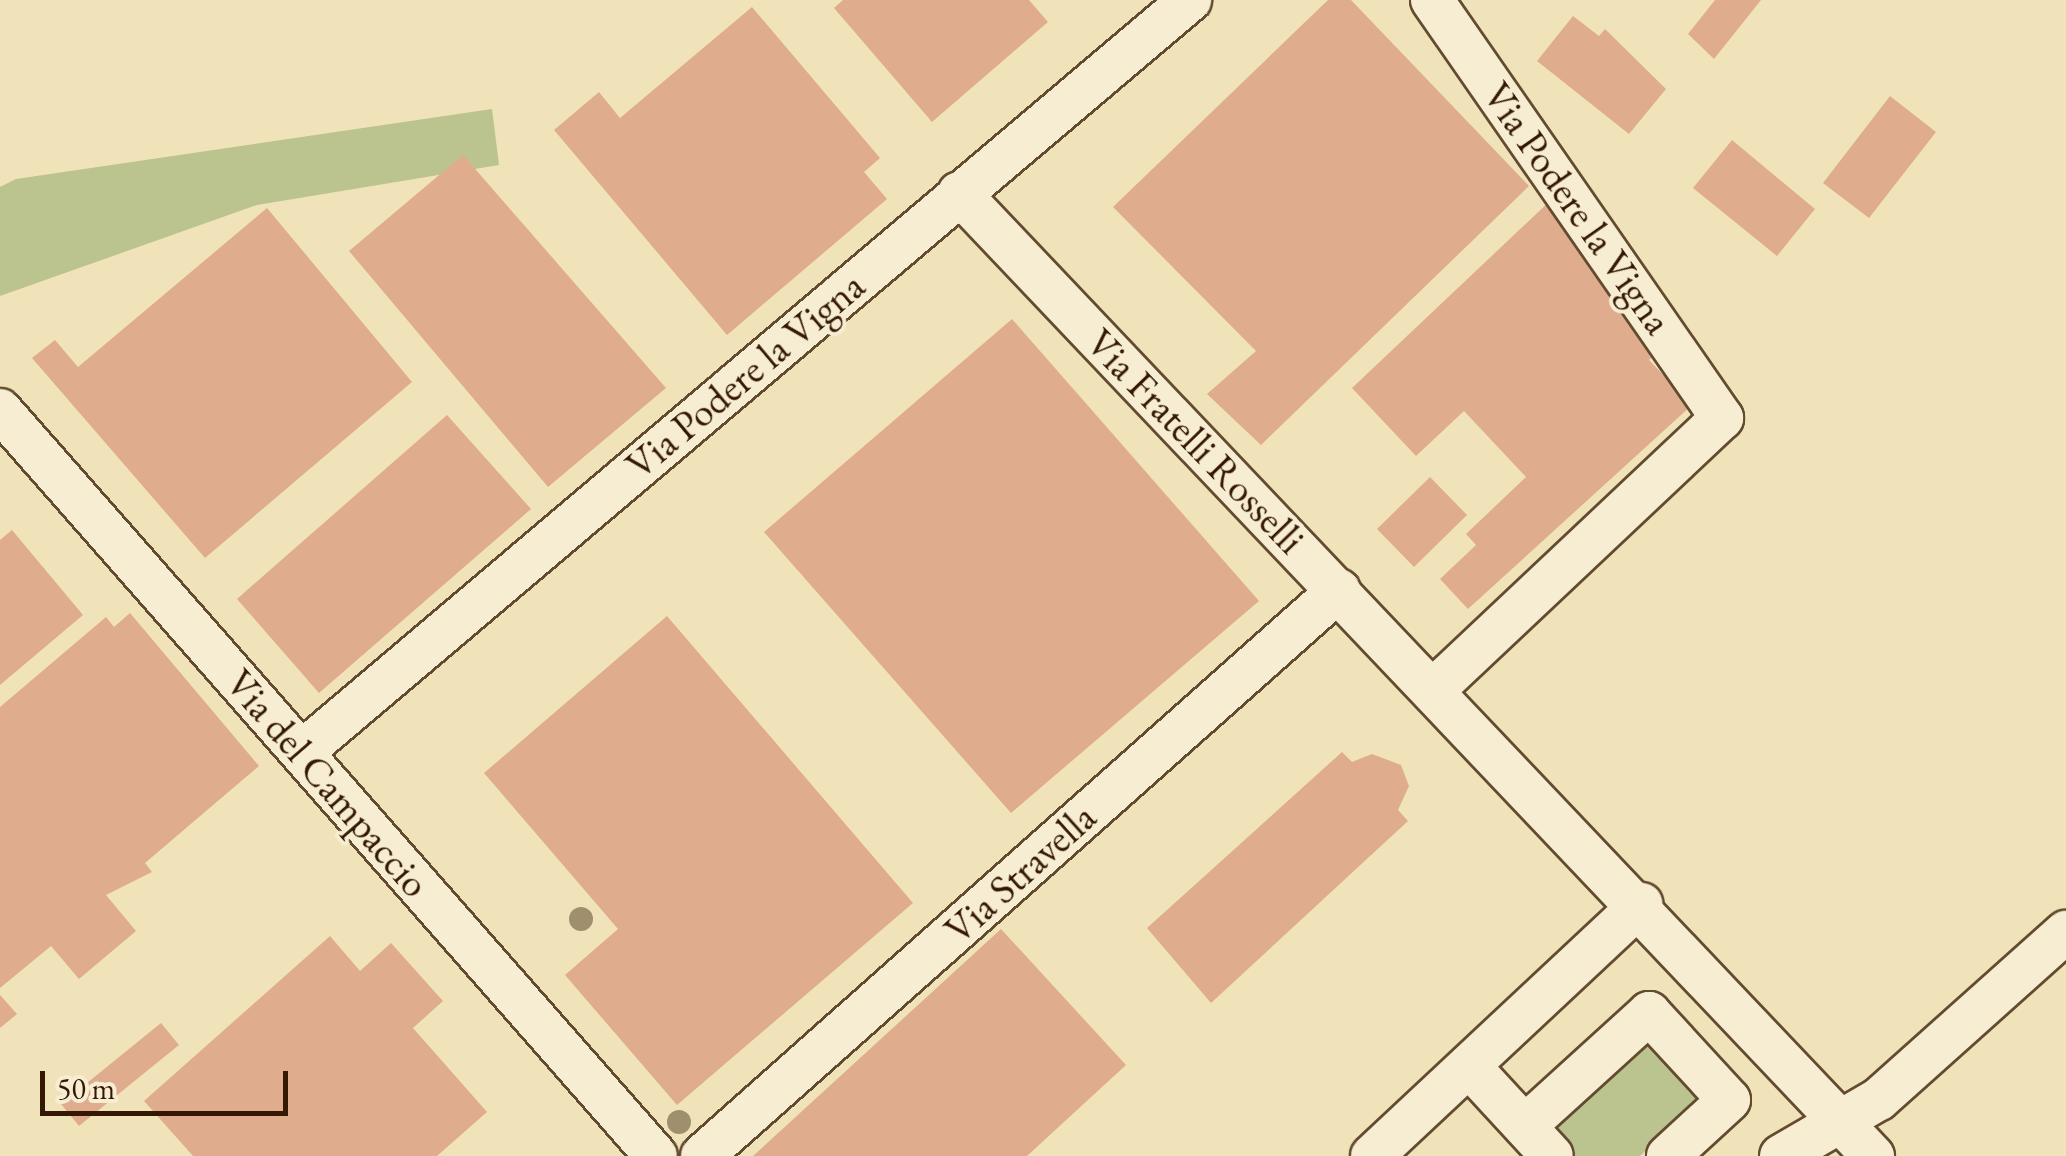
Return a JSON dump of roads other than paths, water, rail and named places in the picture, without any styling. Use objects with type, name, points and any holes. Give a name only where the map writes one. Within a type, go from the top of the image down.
[{"type":"street","name":"Via Podere la Vigna","points":[[302,752],[1190,0]]},
{"type":"street","name":"Via Podere la Vigna","points":[[1432,0],[1722,418],[1434,689]]},
{"type":"street","name":"Via Fratelli Rosselli","points":[[959,192],[1699,965],[1874,1156]]},
{"type":"street","name":"Via del Campaccio","points":[[0,410],[656,1156]]},
{"type":"street","name":"Via Stravella","points":[[702,1156],[1339,590]]},
{"type":"street","points":[[1812,1156],[1841,1120],[1864,1081],[2066,899]]},
{"type":"street","points":[[1372,1156],[1641,904]]},
{"type":"street","points":[[1781,1156],[1878,1099],[2066,932]]},
{"type":"street","points":[[1469,1066],[1538,1141],[1649,1013],[1699,965]]},
{"type":"street","points":[[1649,1013],[1729,1100],[1668,1156]]}]
